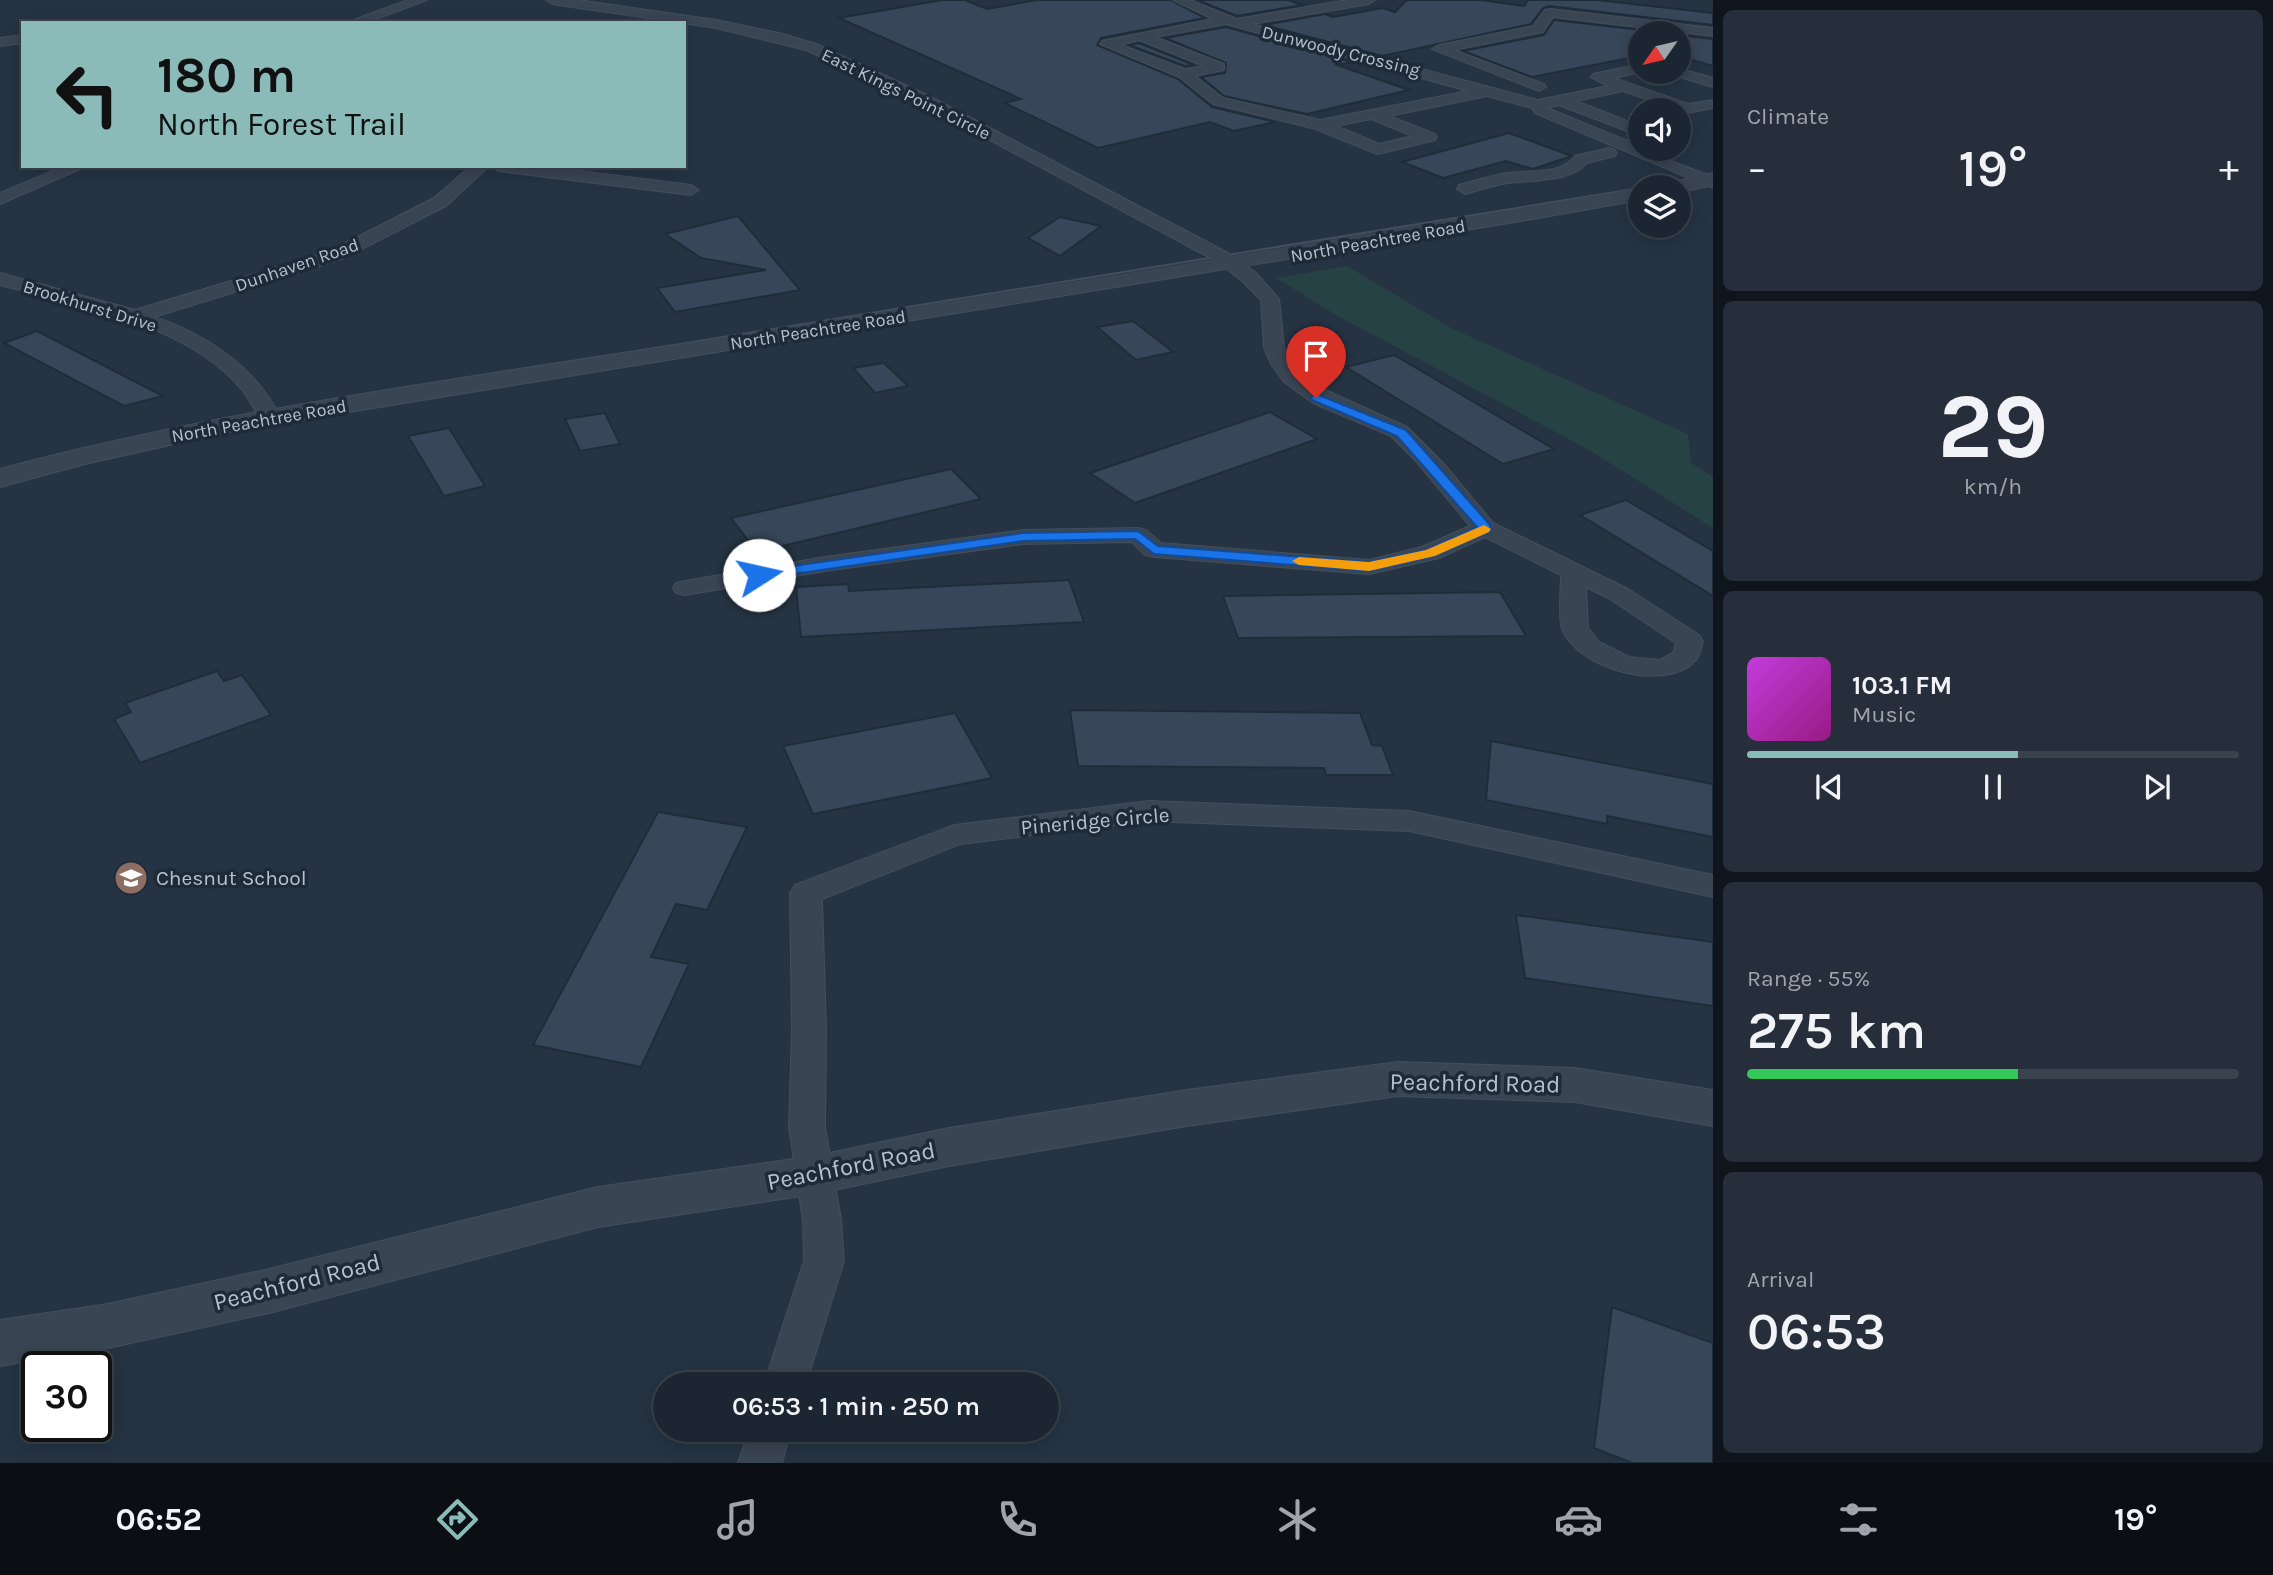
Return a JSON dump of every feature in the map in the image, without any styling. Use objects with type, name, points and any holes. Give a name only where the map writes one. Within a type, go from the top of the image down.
[{"type":"street","points":[[357,21],[421,0]]},
{"type":"street","name":"East Kings Point Circle","points":[[552,0],[716,24],[779,37],[811,47],[924,99],[1235,265],[1270,299],[1269,325],[1285,374],[1316,398],[1401,433],[1485,528]]},
{"type":"street","name":"Dunwoody Crossing","points":[[1179,0],[1231,21],[1488,92],[1510,102],[1538,105],[1540,110],[1661,175]]},
{"type":"street","points":[[1308,0],[1327,7]]},
{"type":"street","points":[[1369,0],[1140,36],[1107,44],[1184,74],[1218,101],[1320,125],[1378,149],[1429,137],[1373,115]]},
{"type":"street","points":[[1251,8],[1272,17]]},
{"type":"street","points":[[1388,63],[1426,52],[1538,29],[1550,13],[1628,22]]},
{"type":"street","points":[[695,36],[716,24]]},
{"type":"street","points":[[1691,30],[1713,32]]},
{"type":"street","points":[[1691,34],[1713,41]]},
{"type":"street","points":[[1140,36],[1219,66],[1184,74]]},
{"type":"street","points":[[0,42],[21,39]]},
{"type":"street","points":[[1426,52],[1539,87]]},
{"type":"street","points":[[1628,71],[1598,77],[1687,109],[1713,104]]},
{"type":"street","points":[[1691,76],[1713,83]]},
{"type":"street","points":[[1538,105],[1622,87]]},
{"type":"street","points":[[1320,125],[1488,92]]},
{"type":"street","points":[[1560,100],[1628,126]]},
{"type":"street","name":"Dunwoody Crossing","points":[[1510,102],[1520,114],[1565,134],[1611,147],[1712,185]]},
{"type":"street","points":[[1465,189],[1507,178],[1537,177],[1576,166],[1581,159],[1611,147]]},
{"type":"street","points":[[0,199],[74,168]]},
{"type":"street","name":"Dunhaven Road","points":[[135,316],[337,255],[440,202],[479,168]]},
{"type":"street","points":[[514,168],[691,190]]},
{"type":"street","points":[[1691,186],[1712,185]]},
{"type":"street","name":"North Peachtree Road","points":[[0,478],[105,449],[271,418],[1235,265],[1628,196]]},
{"type":"street","name":"Brookhurst Drive","points":[[0,279],[135,316],[204,348],[242,375],[271,418]]},
{"type":"street","points":[[685,587],[825,564],[1023,537],[1138,535],[1154,550],[1369,567],[1430,553],[1485,528],[1573,571],[1619,594],[1690,641],[1685,657],[1664,669],[1623,664],[1590,648],[1575,629],[1573,571]]},
{"type":"street","name":"Pineridge Circle","points":[[815,1175],[807,1117],[809,1029],[806,893],[956,835],[1149,811],[1409,821],[1713,886]]},
{"type":"street","name":"Peachford Road","points":[[0,1343],[108,1326],[269,1291],[598,1207],[815,1175],[949,1147],[1131,1117],[1398,1079],[1575,1085],[1713,1108]]},
{"type":"street","points":[[789,1372],[824,1261],[815,1175]]},
{"type":"street","points":[[760,1463],[767,1442]]},
{"type":"green space","points":[[1347,266],[1453,329],[1688,434],[1691,463],[1713,477],[1713,528],[1591,451],[1336,315],[1276,278]]},
{"type":"building","points":[[942,0],[965,0],[987,9],[1037,0],[1171,0],[1205,18],[1101,38],[1097,45],[1178,79],[1212,107],[1275,122],[1234,131],[1210,122],[1098,148],[1005,103],[1021,99],[839,18]]},
{"type":"building","points":[[1197,0],[1288,0],[1302,5],[1237,16]]},
{"type":"building","points":[[1407,0],[1480,0],[1524,6],[1528,0],[1597,0],[1713,13],[1713,25],[1549,6],[1543,8],[1531,24],[1382,56],[1264,25],[1325,14],[1333,17],[1383,8],[1395,12]]},
{"type":"building","points":[[1554,20],[1628,28],[1628,58],[1532,77],[1463,51],[1544,35]]},
{"type":"building","points":[[1226,27],[1352,62],[1337,65],[1409,90],[1307,114],[1224,96],[1201,77],[1225,73],[1226,63],[1165,38]]},
{"type":"building","points":[[1691,36],[1713,39],[1713,66],[1691,60]]},
{"type":"building","points":[[1139,43],[1194,65],[1185,66],[1129,45]]},
{"type":"building","points":[[1509,133],[1572,156],[1533,169],[1506,161],[1443,178],[1402,162]]},
{"type":"building","points":[[738,216],[800,290],[675,312],[657,288],[766,270],[701,258],[665,234]]},
{"type":"building","points":[[1060,217],[1101,226],[1060,256],[1028,238]]},
{"type":"building","points":[[1133,321],[1173,352],[1136,360],[1097,327]]},
{"type":"building","points":[[37,331],[163,396],[124,406],[4,343]]},
{"type":"building","points":[[1394,355],[1554,449],[1503,464],[1346,367]]},
{"type":"building","points":[[884,363],[908,386],[875,393],[853,368]]},
{"type":"building","points":[[1270,412],[1317,439],[1135,503],[1090,473]]},
{"type":"building","points":[[605,413],[620,444],[580,451],[565,419]]},
{"type":"building","points":[[449,428],[485,486],[444,496],[408,436]]},
{"type":"building","points":[[951,469],[981,499],[757,552],[731,518]]},
{"type":"building","points":[[1626,500],[1713,551],[1713,596],[1580,515]]},
{"type":"building","points":[[1069,580],[1084,622],[801,637],[796,587],[848,584],[849,591]]},
{"type":"building","points":[[1500,592],[1526,636],[1238,638],[1223,596]]},
{"type":"building","points":[[217,671],[224,681],[242,675],[271,715],[140,763],[114,719],[131,712],[125,703]]},
{"type":"building","points":[[1070,710],[1360,713],[1372,745],[1382,746],[1393,775],[1326,775],[1324,768],[1078,766]]},
{"type":"building","points":[[955,713],[992,778],[813,814],[783,746]]},
{"type":"building","points":[[1491,741],[1713,784],[1713,837],[1607,816],[1607,824],[1486,800]]},
{"type":"building","points":[[658,812],[747,827],[707,910],[676,904],[651,957],[689,964],[641,1067],[533,1045]]},
{"type":"building","points":[[1516,915],[1713,942],[1713,1006],[1525,978]]},
{"type":"building","points":[[1612,1307],[1713,1343],[1713,1463],[1632,1463],[1594,1448]]},
{"type":"slow traffic","points":[[1299,561],[1369,567],[1430,553],[1484,529]]},
{"type":"place","name":"Chesnut School","points":[[131,878]]},
{"type":"route","points":[[759,575],[1023,537],[1138,535],[1154,550],[1369,567],[1430,553],[1485,528],[1401,433],[1316,398]]}]
